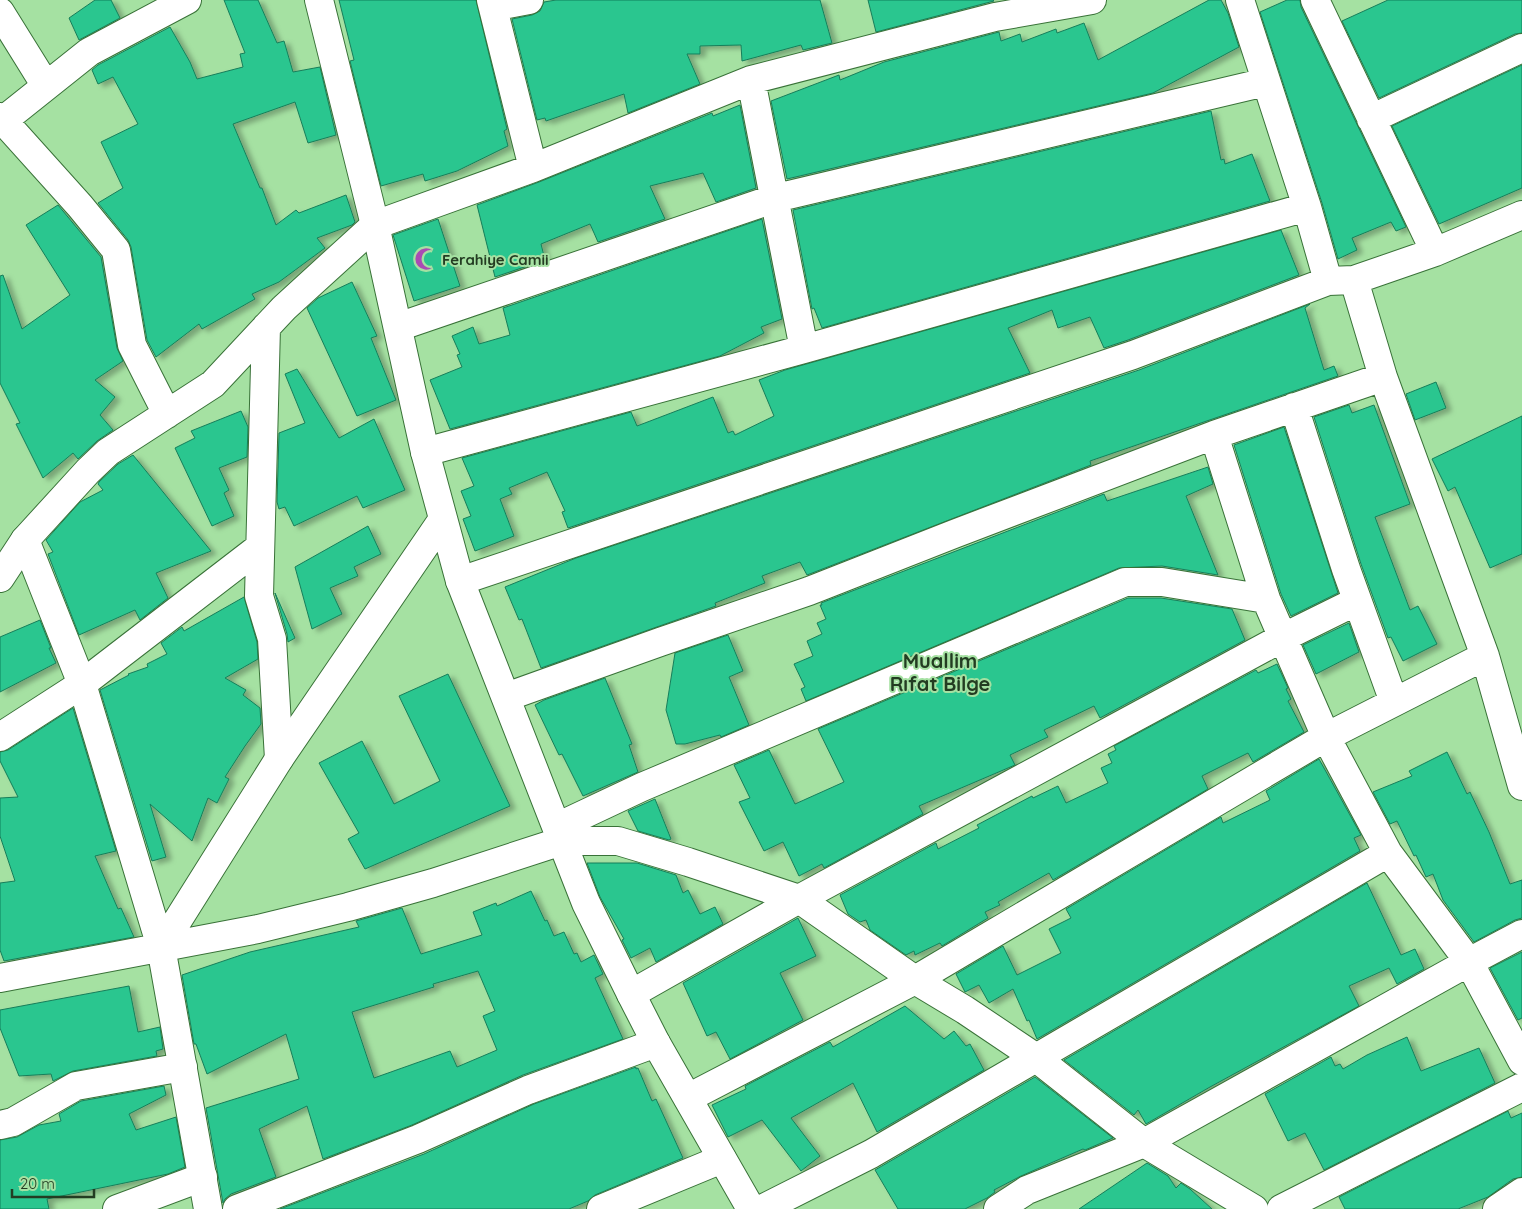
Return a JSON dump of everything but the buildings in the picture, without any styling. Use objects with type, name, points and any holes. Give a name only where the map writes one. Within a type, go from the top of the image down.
[{"type":"street","points":[[167,414],[132,345],[116,250],[80,206],[1,120],[89,52],[187,0]]},
{"type":"street","points":[[319,0],[375,225],[425,452],[460,581],[586,903],[630,994],[751,1209]]},
{"type":"street","points":[[529,0],[492,4],[533,168]]},
{"type":"street","points":[[1,575],[25,540],[88,471],[108,452],[213,384],[284,308],[375,225],[533,168],[751,80],[995,18],[1092,0]]},
{"type":"street","points":[[1240,0],[1307,208],[1384,376],[1485,656],[1522,786]]},
{"type":"street","points":[[1322,2],[1371,119],[1435,252]]},
{"type":"street","points":[[0,12],[46,86]]},
{"type":"street","points":[[1371,119],[1522,48]]},
{"type":"street","points":[[751,80],[776,198],[804,349]]},
{"type":"street","points":[[398,327],[776,198],[1266,82]]},
{"type":"street","points":[[425,452],[804,349],[1307,208]]},
{"type":"street","points":[[460,581],[1133,355],[1341,280],[1435,252],[1522,215]]},
{"type":"street","points":[[266,327],[259,596],[272,639],[279,759]]},
{"type":"street","points":[[506,697],[810,591],[1214,435],[1384,376]]},
{"type":"street","points":[[1294,407],[1357,602],[1394,702]]},
{"type":"street","points":[[1214,435],[1266,599],[1326,737],[1388,853],[1469,962],[1522,1061]]},
{"type":"street","points":[[160,947],[279,759],[442,519]]},
{"type":"street","points":[[25,540],[82,684],[160,947],[208,1209]]},
{"type":"street","points":[[0,737],[82,684],[260,547]]},
{"type":"street","points":[[0,978],[258,929],[434,883],[560,834],[642,787],[1125,582],[1162,582],[1266,599]]},
{"type":"street","points":[[630,994],[799,899],[1282,638],[1357,602]]},
{"type":"street","points":[[688,1098],[915,980],[1326,737],[1485,656]]},
{"type":"street","points":[[560,834],[618,841],[799,899],[915,980],[965,1010],[1035,1057],[1144,1143],[1254,1209]]},
{"type":"street","points":[[762,1209],[871,1154],[1388,853]]},
{"type":"street","points":[[998,1209],[1027,1190],[1144,1143],[1522,934]]},
{"type":"street","points":[[237,1209],[418,1139],[528,1090],[656,1042]]},
{"type":"street","points":[[0,1125],[12,1122],[76,1086],[183,1067]]},
{"type":"street","points":[[1281,1209],[1522,1087]]},
{"type":"street","points":[[602,1209],[722,1159]]},
{"type":"street","points":[[117,1209],[203,1177]]},
{"type":"street","points":[[1497,1209],[1522,1192]]},
{"type":"place","name":"Ferahiye Camii","points":[[426,259]]},
{"type":"district","name":"Muallim Rıfat Bilge","points":[[940,672]]}]
